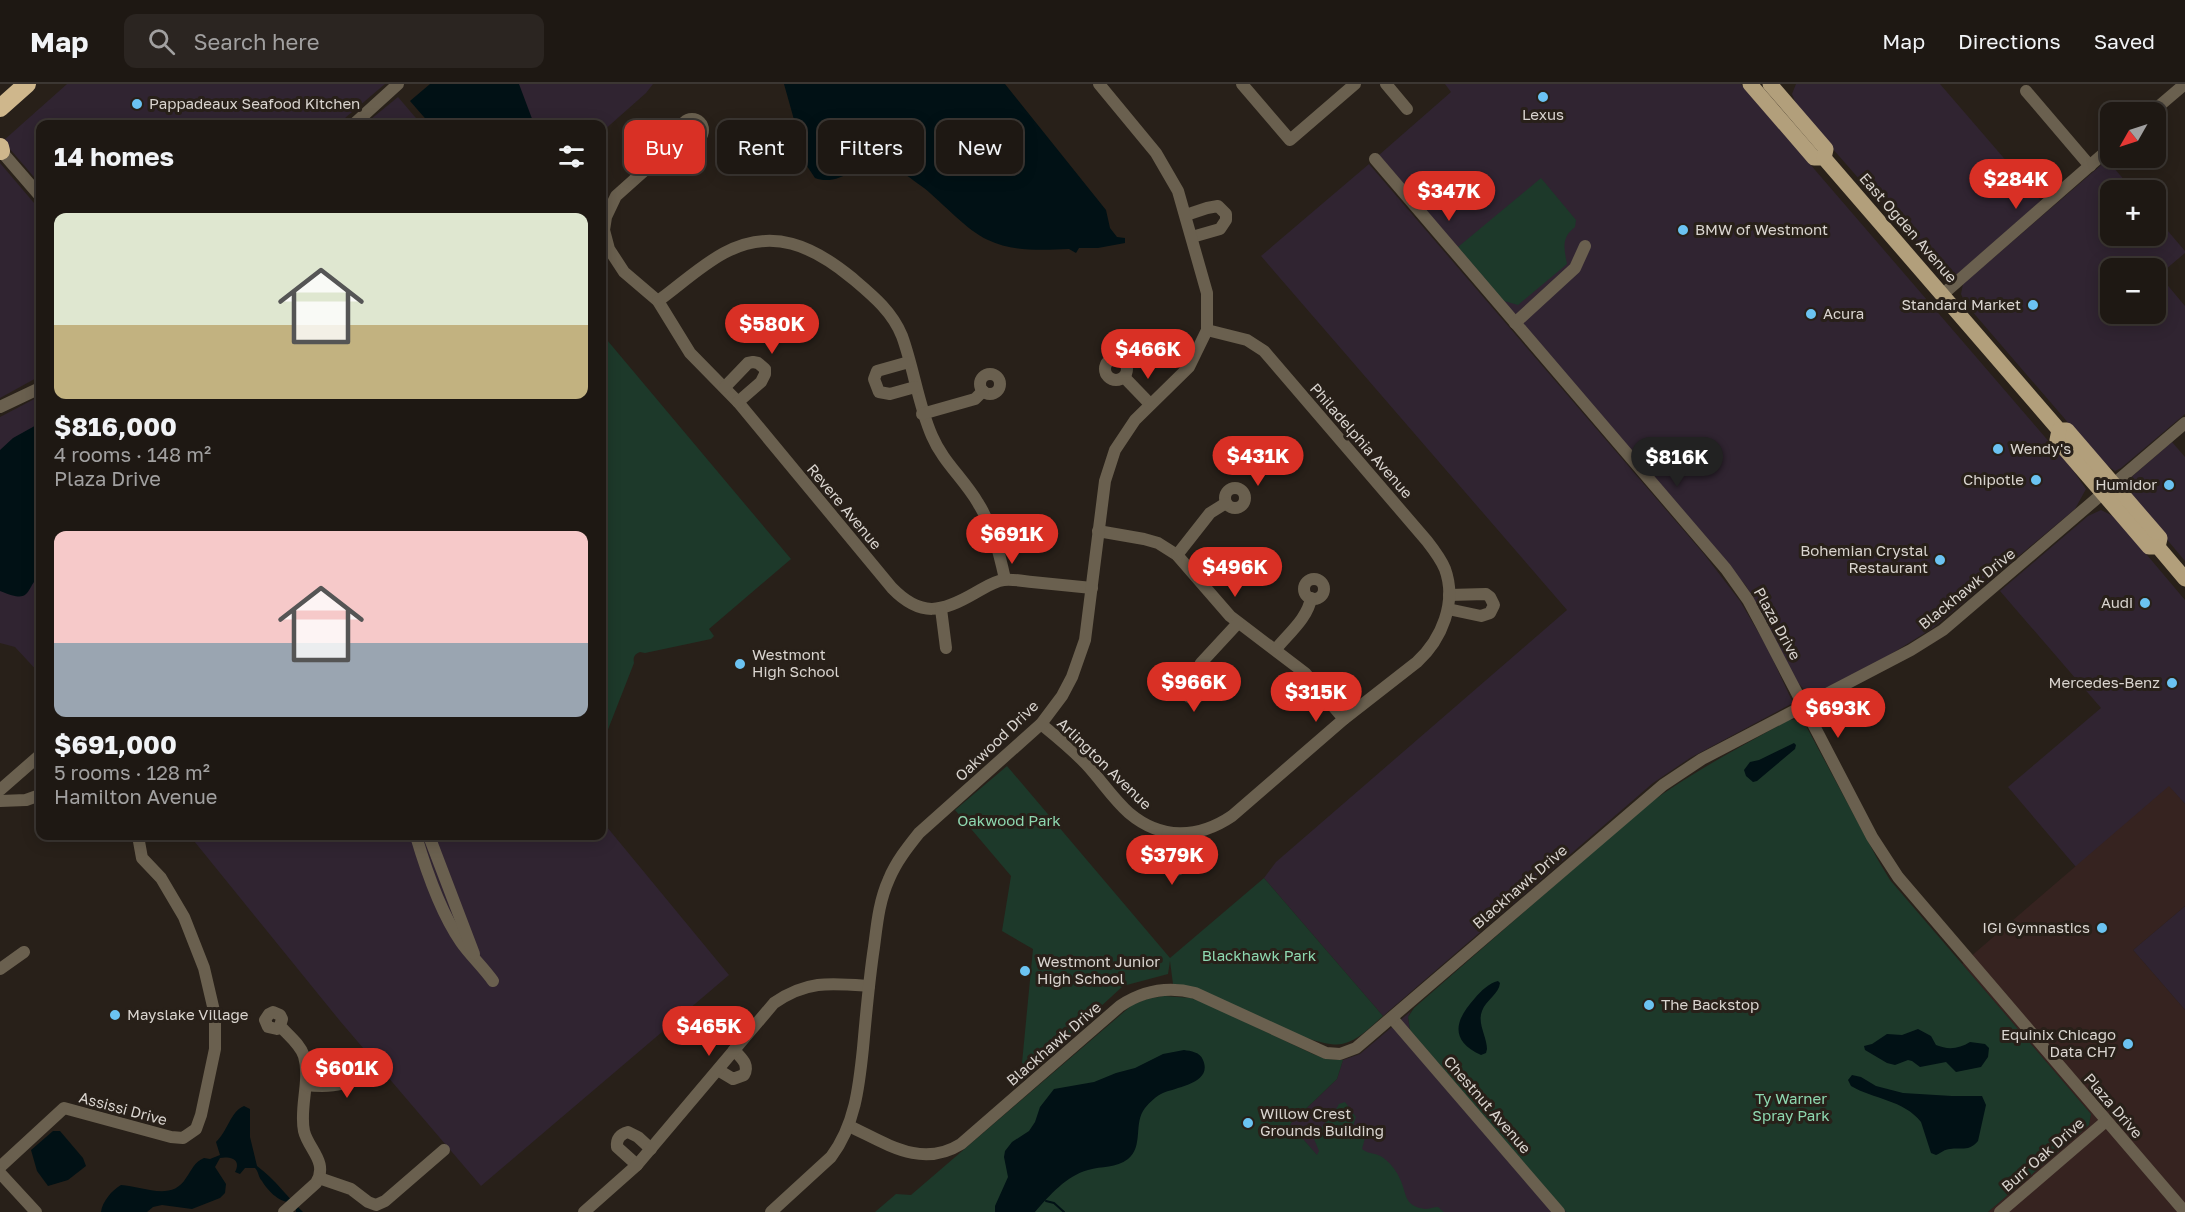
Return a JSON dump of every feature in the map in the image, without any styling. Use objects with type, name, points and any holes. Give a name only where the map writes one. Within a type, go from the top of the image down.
[{"type":"highway","points":[[2,109],[27,84]]},
{"type":"main road","name":"East Ogden Avenue","points":[[1750,84],[1775,91],[1814,158],[1824,158],[2059,430],[2067,430],[2109,490],[2160,538],[2158,547],[2185,579]]},
{"type":"street","points":[[358,120],[398,84]]},
{"type":"street","name":"Oakwood Drive","points":[[771,1212],[831,1157],[839,1146],[854,1112],[868,986],[882,896],[889,879],[903,854],[919,833],[1041,724],[1062,696],[1078,662],[1085,640],[1105,481],[1112,458],[1123,436],[1150,404],[1189,367],[1207,330],[1207,293],[1178,191],[1156,153],[1099,84]]},
{"type":"street","points":[[1242,84],[1290,140],[1355,84]]},
{"type":"street","points":[[1386,84],[1407,109]]},
{"type":"street","points":[[2164,102],[2185,84]]},
{"type":"street","points":[[2026,91],[2090,166]]},
{"type":"street","points":[[0,149],[36,191]]},
{"type":"street","points":[[1942,295],[2100,157]]},
{"type":"street","name":"Plaza Drive","points":[[1375,159],[1726,568],[1748,600],[1872,837],[1898,877],[2185,1212]]},
{"type":"street","name":"Revere Avenue","points":[[606,217],[616,196],[641,174]]},
{"type":"street","points":[[1186,215],[1213,206],[1218,206],[1226,214],[1227,220],[1220,229],[1192,237]]},
{"type":"street","name":"Revere Avenue","points":[[606,238],[617,265],[658,302],[690,353],[738,402],[898,594],[922,608],[941,609]]},
{"type":"street","points":[[658,302],[725,252],[759,242],[787,242],[810,249],[826,258],[878,301],[896,325],[902,337],[922,414],[939,451],[975,498],[989,524],[1005,579]]},
{"type":"street","points":[[1515,323],[1575,268],[1585,246]]},
{"type":"street","name":"Philadelphia Avenue","points":[[1181,835],[1215,825],[1232,816],[1344,719],[1425,654],[1439,636],[1448,609],[1449,595],[1449,584],[1444,566],[1428,541],[1271,358],[1247,340],[1207,330]]},
{"type":"street","points":[[725,387],[748,363],[753,362],[765,369],[764,378],[738,402]]},
{"type":"street","points":[[909,362],[877,371],[874,379],[879,392],[890,394],[915,387]]},
{"type":"street","points":[[1124,377],[1150,404]]},
{"type":"street","points":[[0,407],[36,390]]},
{"type":"street","points":[[922,414],[975,399],[983,391]]},
{"type":"street","name":"Blackhawk Drive","points":[[849,1125],[914,1154],[934,1155],[951,1150],[1120,1006],[1139,995],[1161,989],[1195,993],[1333,1054],[1356,1048],[1663,785],[1702,759],[1911,650],[1943,630],[2185,423]]},
{"type":"street","points":[[1177,555],[1210,513],[1226,503]]},
{"type":"street","points":[[1098,531],[1144,538],[1158,543],[1177,555],[1238,622],[1305,672],[1344,719]]},
{"type":"street","points":[[946,648],[941,609],[952,606],[987,586],[1005,579],[1092,588]]},
{"type":"street","points":[[1448,609],[1481,616],[1490,613],[1494,605],[1486,594],[1449,595]]},
{"type":"street","points":[[1276,649],[1302,618],[1311,598]]},
{"type":"street","points":[[1193,679],[1201,663],[1238,622]]},
{"type":"street","name":"Arlington Avenue","points":[[1041,724],[1077,755],[1128,812],[1144,823],[1168,833],[1181,835]]},
{"type":"street","points":[[0,790],[36,758]]},
{"type":"street","points":[[0,801],[26,800],[36,796]]},
{"type":"street","points":[[1168,833],[1163,863],[1174,871],[1179,869],[1185,859],[1181,835]]},
{"type":"street","name":"Assissi Drive","points":[[0,1167],[64,1108],[171,1137],[183,1138],[196,1129],[199,1122],[209,1086],[215,1049],[215,1015],[204,968],[184,917],[161,878],[142,858],[139,840]]},
{"type":"street","points":[[418,840],[440,900],[462,942],[493,981]]},
{"type":"street","points":[[431,840],[476,958]]},
{"type":"street","points":[[0,969],[24,952]]},
{"type":"street","points":[[584,1212],[637,1165],[774,1003],[796,989],[823,983],[868,986]]},
{"type":"street","name":"Chestnut Avenue","points":[[1392,1018],[1559,1212]]},
{"type":"street","points":[[280,1026],[302,1052],[306,1085],[304,1132],[318,1159],[320,1178]]},
{"type":"street","points":[[718,1070],[733,1079],[744,1075],[747,1069],[746,1064],[734,1050]]},
{"type":"street","points":[[306,1085],[337,1086],[358,1078],[373,1066]]},
{"type":"street","name":"Burr Oak Drive","points":[[2000,1212],[2106,1121]]},
{"type":"street","points":[[637,1165],[617,1147],[620,1136],[628,1132],[632,1133],[651,1149]]},
{"type":"street","points":[[320,1178],[351,1189],[376,1205],[385,1201],[444,1150]]},
{"type":"street","points":[[0,1173],[36,1212]]},
{"type":"street","points":[[285,1211],[320,1178]]},
{"type":"shaded area","points":[[67,84],[385,84],[343,120],[36,120],[36,179],[3,141]]},
{"type":"shaded area","points":[[430,84],[519,84],[532,120],[427,120],[410,101]]},
{"type":"shaded area","points":[[493,84],[653,84],[606,128],[606,120],[523,120]]},
{"type":"shaded area","points":[[784,84],[1005,84],[1106,210],[1110,228],[1117,237],[1125,238],[1125,243],[1098,248],[1079,248],[1076,253],[1069,249],[1008,247],[980,236],[904,174],[924,174],[924,120],[818,120],[818,174],[848,174],[833,179],[815,178],[806,162],[806,120],[794,120]]},
{"type":"shaded area","points":[[1445,84],[1741,84],[2070,466],[2086,489],[2075,509],[1933,628],[1891,654],[1818,692],[1805,690],[1798,683],[1746,586],[1379,155],[1451,92]]},
{"type":"shaded area","points":[[1796,84],[1940,84],[2041,201],[1956,275],[1948,277],[1942,274],[1798,109],[1792,94]]},
{"type":"shaded area","points":[[398,97],[418,120],[370,120]]},
{"type":"shaded area","points":[[0,163],[36,205],[36,378],[0,398]]},
{"type":"shaded area","points":[[1369,164],[1704,554],[1740,601],[1767,647],[1793,703],[1690,758],[1653,783],[1383,1016],[1264,878],[1276,862],[1567,610],[1261,256]]},
{"type":"shaded area","points":[[2100,166],[2100,168],[2114,168],[2124,180],[2100,180],[2100,246],[2166,246],[2166,229],[2185,253],[2166,269],[2166,258],[2100,258],[2100,324],[2166,324],[2166,283],[2185,306],[2185,414],[2115,471],[2101,461],[1965,303],[1961,294],[1963,284]]},
{"type":"shaded area","points":[[36,398],[36,670],[15,647],[0,643],[0,417]]},
{"type":"shaded area","points":[[36,425],[36,580],[22,596],[0,591],[0,450],[13,438]]},
{"type":"shaded area","points":[[2172,442],[2185,457],[2185,561],[2128,493],[2126,484]]},
{"type":"shaded area","points":[[2101,510],[2115,517],[2185,600],[2185,804],[2169,787],[2076,867],[2008,787],[2101,708],[2000,591],[2088,516]]},
{"type":"shaded area","points":[[1794,743],[1795,749],[1757,781],[1753,782],[1746,776],[1744,770],[1750,762]]},
{"type":"shaded area","points":[[2169,786],[2185,804],[2185,906],[2133,950],[2185,1010],[2185,1212],[1988,1212],[2089,1125],[2091,1114],[1962,964]]},
{"type":"shaded area","points":[[606,826],[729,975],[481,1186],[340,1021],[193,840],[606,840]]},
{"type":"shaded area","points":[[2185,906],[2185,1010],[2133,950]]},
{"type":"shaded area","points":[[1498,981],[1499,987],[1484,1007],[1481,1016],[1487,1049],[1486,1053],[1481,1055],[1464,1043],[1458,1029],[1463,1014],[1477,995],[1488,985]]},
{"type":"shaded area","points":[[1411,1011],[1408,1017],[1410,1030],[1566,1212],[1365,1212],[1290,1124],[1337,1079],[1343,1060],[1360,1054]]},
{"type":"shaded area","points":[[1918,1029],[1931,1036],[1936,1045],[1945,1048],[1958,1047],[1970,1042],[1985,1044],[1989,1048],[1988,1057],[1981,1067],[1956,1072],[1946,1062],[1920,1067],[1908,1060],[1895,1065],[1865,1050],[1864,1046],[1872,1044],[1887,1034],[1902,1035]]},
{"type":"shaded area","points":[[1184,1050],[1195,1052],[1202,1057],[1205,1068],[1203,1074],[1192,1083],[1160,1094],[1153,1099],[1141,1114],[1136,1148],[1128,1159],[1119,1164],[1080,1173],[1059,1187],[1035,1212],[995,1212],[995,1206],[1008,1177],[1005,1151],[1012,1142],[1029,1131],[1040,1107],[1054,1089],[1094,1082],[1135,1068],[1163,1054]]},
{"type":"shaded area","points":[[1852,1075],[1861,1077],[1876,1086],[1903,1093],[1982,1096],[1986,1105],[1978,1141],[1968,1148],[1948,1149],[1936,1155],[1931,1153],[1921,1122],[1914,1115],[1897,1104],[1851,1086],[1848,1080]]},
{"type":"shaded area","points":[[244,1106],[250,1109],[250,1137],[257,1166],[303,1212],[296,1212],[289,1202],[274,1195],[264,1184],[255,1168],[245,1168],[240,1174],[235,1172],[237,1165],[235,1160],[220,1158],[215,1167],[226,1184],[225,1193],[220,1198],[192,1209],[162,1205],[153,1207],[147,1212],[101,1212],[108,1197],[121,1185],[165,1191],[180,1185],[198,1162],[204,1158],[210,1159],[220,1155],[216,1142],[235,1113]]},
{"type":"shaded area","points":[[53,1131],[60,1131],[83,1158],[86,1166],[68,1180],[48,1186],[37,1171],[31,1150]]},
{"type":"green space","points":[[1541,178],[1576,220],[1575,227],[1566,239],[1567,264],[1518,305],[1504,301],[1458,247]]},
{"type":"green space","points":[[606,339],[791,559],[709,629],[714,636],[711,639],[636,654],[607,732]]},
{"type":"green space","name":"Ty Warner Spray Park","points":[[1798,719],[1805,724],[1890,880],[2091,1114],[2089,1125],[1988,1212],[1566,1212],[1410,1030],[1408,1017],[1414,1008],[1648,804],[1735,750],[1789,720]]},
{"type":"green space","points":[[1007,766],[1170,958],[1264,878],[1383,1016],[1353,1040],[1342,1044],[1329,1044],[1291,1032],[1196,988],[1173,984],[1170,961],[1168,974],[1123,986],[1034,1068],[1022,1063],[1033,949],[1002,931],[1011,876],[955,810]]},
{"type":"green space","points":[[1164,996],[1191,998],[1313,1054],[1326,1059],[1343,1060],[1337,1079],[1290,1124],[1317,1155],[1319,1151],[1314,1139],[1339,1104],[1345,1102],[1356,1117],[1352,1129],[1365,1138],[1362,1149],[1383,1157],[1390,1164],[1399,1176],[1409,1202],[1425,1209],[1438,1207],[1444,1212],[875,1212],[896,1194],[911,1195],[1132,1005]]},
{"type":"waterway","points":[[1046,1201],[1054,1203],[1064,1212]]},
{"type":"place","name":"Lexus","points":[[1543,97]]},
{"type":"place","name":"Pappadeaux Seafood Kitchen","points":[[137,104]]},
{"type":"place","name":"BMW of Westmont","points":[[1683,230]]},
{"type":"place","name":"Standard Market","points":[[2033,305]]},
{"type":"place","name":"Acura","points":[[1811,314]]},
{"type":"place","name":"Wendy's","points":[[1998,449]]},
{"type":"place","name":"Chipotle","points":[[2036,480]]},
{"type":"place","name":"Humidor","points":[[2169,485]]},
{"type":"place","name":"Bohemian Crystal Restaurant","points":[[1940,560]]},
{"type":"place","name":"Audi","points":[[2145,603]]},
{"type":"place","name":"Westmont High School","points":[[740,664]]},
{"type":"place","name":"Mercedes-Benz","points":[[2172,683]]},
{"type":"place","name":"IGI Gymnastics","points":[[2102,928]]},
{"type":"place","name":"Westmont Junior High School","points":[[1025,971]]},
{"type":"place","name":"The Backstop","points":[[1649,1005]]},
{"type":"place","name":"Mayslake Village","points":[[115,1015]]},
{"type":"place","name":"Equinix Chicago Data CH7","points":[[2128,1044]]},
{"type":"place","name":"Willow Crest Grounds Building","points":[[1248,1123]]},
{"type":"park label","name":"Oakwood Park","points":[[1009,821]]},
{"type":"park label","name":"Blackhawk Park","points":[[1259,956]]}]
